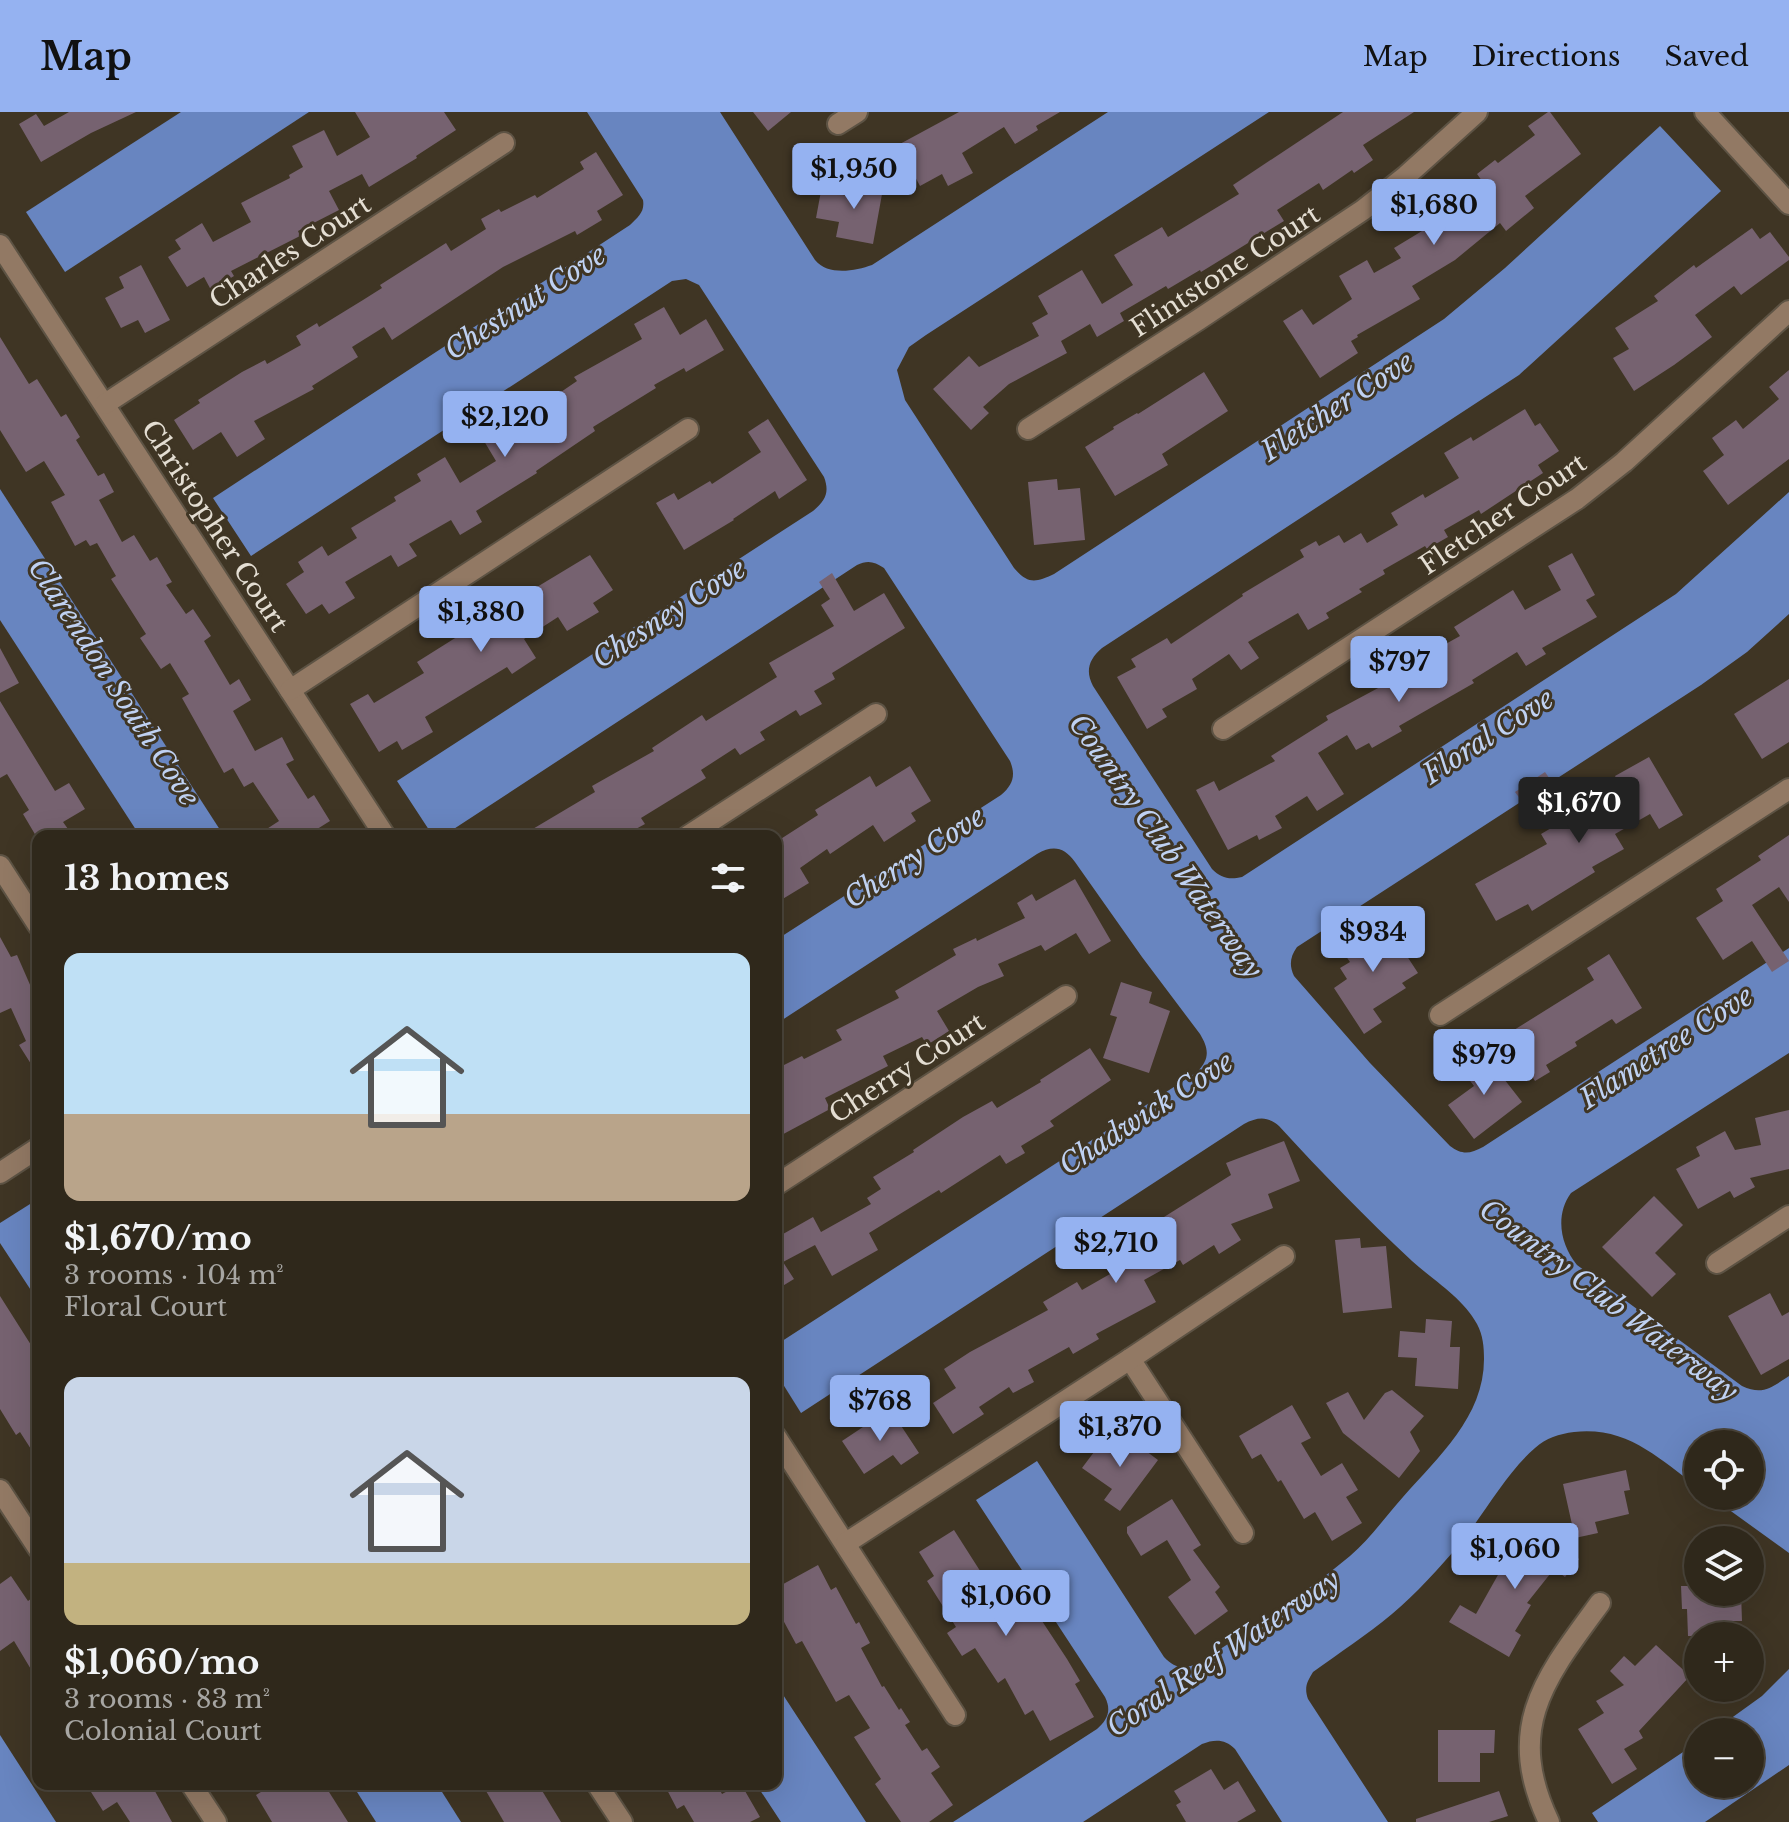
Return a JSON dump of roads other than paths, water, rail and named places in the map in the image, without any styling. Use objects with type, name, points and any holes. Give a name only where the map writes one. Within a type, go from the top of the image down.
[{"type":"street","points":[[838,124],[857,112]]},
{"type":"street","name":"Flintstone Court","points":[[1028,429],[1363,210],[1477,112]]},
{"type":"street","points":[[1705,112],[1789,204]]},
{"type":"street","name":"Charles Court","points":[[105,404],[504,143]]},
{"type":"street","name":"Christopher Court","points":[[0,245],[381,830]]},
{"type":"street","name":"Fletcher Court","points":[[1223,729],[1597,483],[1789,311]]},
{"type":"street","points":[[290,690],[688,429]]},
{"type":"street","points":[[697,830],[876,714]]},
{"type":"street","points":[[1440,1015],[1789,789]]},
{"type":"street","points":[[0,866],[32,916]]},
{"type":"street","name":"Cherry Court","points":[[782,1181],[1066,996]]},
{"type":"street","points":[[0,1173],[32,1152]]},
{"type":"street","points":[[1717,1263],[1789,1216]]},
{"type":"street","points":[[846,1543],[1284,1256]]},
{"type":"street","points":[[1130,1359],[1243,1533]]},
{"type":"street","points":[[782,1446],[955,1715]]},
{"type":"street","points":[[0,1490],[32,1539]]},
{"type":"street","points":[[1549,1822],[1531,1769],[1530,1743],[1535,1706],[1550,1674],[1600,1603]]},
{"type":"street","points":[[195,1790],[216,1822]]},
{"type":"street","points":[[601,1790],[622,1822]]},
{"type":"water","points":[[181,112],[309,112],[65,272],[26,212]]},
{"type":"water","points":[[587,112],[720,112],[815,260],[827,268],[842,271],[872,265],[1108,112],[1269,112],[926,335],[909,347],[897,370],[905,400],[1014,568],[1023,577],[1032,580],[1054,574],[1444,319],[1505,268],[1660,126],[1721,191],[1519,375],[1102,648],[1090,666],[1093,686],[1212,869],[1226,878],[1242,877],[1676,594],[1789,492],[1789,614],[1747,652],[1701,685],[1297,947],[1292,958],[1294,976],[1370,1063],[1450,1146],[1466,1152],[1483,1147],[1789,948],[1789,1053],[1571,1193],[1561,1220],[1563,1239],[1577,1265],[1742,1386],[1762,1390],[1789,1376],[1789,1553],[1764,1535],[1764,1526],[1752,1526],[1729,1510],[1764,1510],[1764,1430],[1684,1430],[1684,1477],[1641,1446],[1610,1434],[1574,1432],[1558,1435],[1535,1448],[1515,1469],[1460,1544],[1419,1589],[1382,1622],[1313,1672],[1308,1682],[1308,1699],[1388,1822],[1282,1822],[1235,1749],[1227,1743],[1216,1741],[1202,1744],[1083,1822],[953,1822],[1097,1729],[1106,1719],[1108,1711],[1105,1697],[976,1500],[1037,1461],[1164,1657],[1177,1666],[1191,1666],[1296,1598],[1364,1542],[1444,1451],[1468,1418],[1482,1380],[1484,1350],[1479,1328],[1464,1306],[1378,1228],[1279,1126],[1270,1120],[1258,1119],[1244,1124],[801,1413],[782,1383],[782,1341],[1197,1072],[1207,1054],[1200,1034],[1075,862],[1067,853],[1053,849],[1037,854],[782,1020],[782,936],[1001,795],[1012,780],[1010,761],[884,568],[870,562],[857,565],[452,830],[429,830],[397,781],[813,511],[823,500],[826,492],[824,477],[699,285],[686,279],[672,281],[251,556],[213,498],[630,225],[642,211],[643,204]]},
{"type":"water","name":"Clarendon South Cove","points":[[0,489],[220,830],[136,830],[0,620]]},
{"type":"water","points":[[32,1203],[32,1292],[0,1243],[0,1223]]},
{"type":"water","points":[[1789,1669],[1789,1765],[1764,1782],[1764,1718],[1731,1718],[1754,1702],[1764,1702],[1764,1694]]},
{"type":"water","points":[[782,1693],[866,1822],[781,1822],[760,1790],[782,1790]]},
{"type":"water","points":[[0,1735],[32,1785],[32,1790],[35,1790],[56,1822],[0,1822]]},
{"type":"water","points":[[1684,1751],[1684,1798],[1740,1798],[1705,1822],[1598,1822],[1592,1813]]},
{"type":"water","points":[[356,1790],[441,1790],[461,1822],[376,1822]]},
{"type":"water label","name":"Chestnut Cove","points":[[525,302]]},
{"type":"water label","name":"Fletcher Cove","points":[[1337,406]]},
{"type":"water label","name":"Chesney Cove","points":[[669,613]]},
{"type":"water label","name":"Floral Cove","points":[[1488,736]]},
{"type":"water label","name":"Country Club Waterway","points":[[1166,846]]},
{"type":"water label","name":"Cherry Cove","points":[[914,857]]},
{"type":"water label","name":"Flametree Cove","points":[[1666,1047]]},
{"type":"water label","name":"Chadwick Cove","points":[[1146,1113]]},
{"type":"water label","name":"Country Club Waterway","points":[[1609,1300]]},
{"type":"water label","name":"Coral Reef Waterway","points":[[1223,1653]]}]
